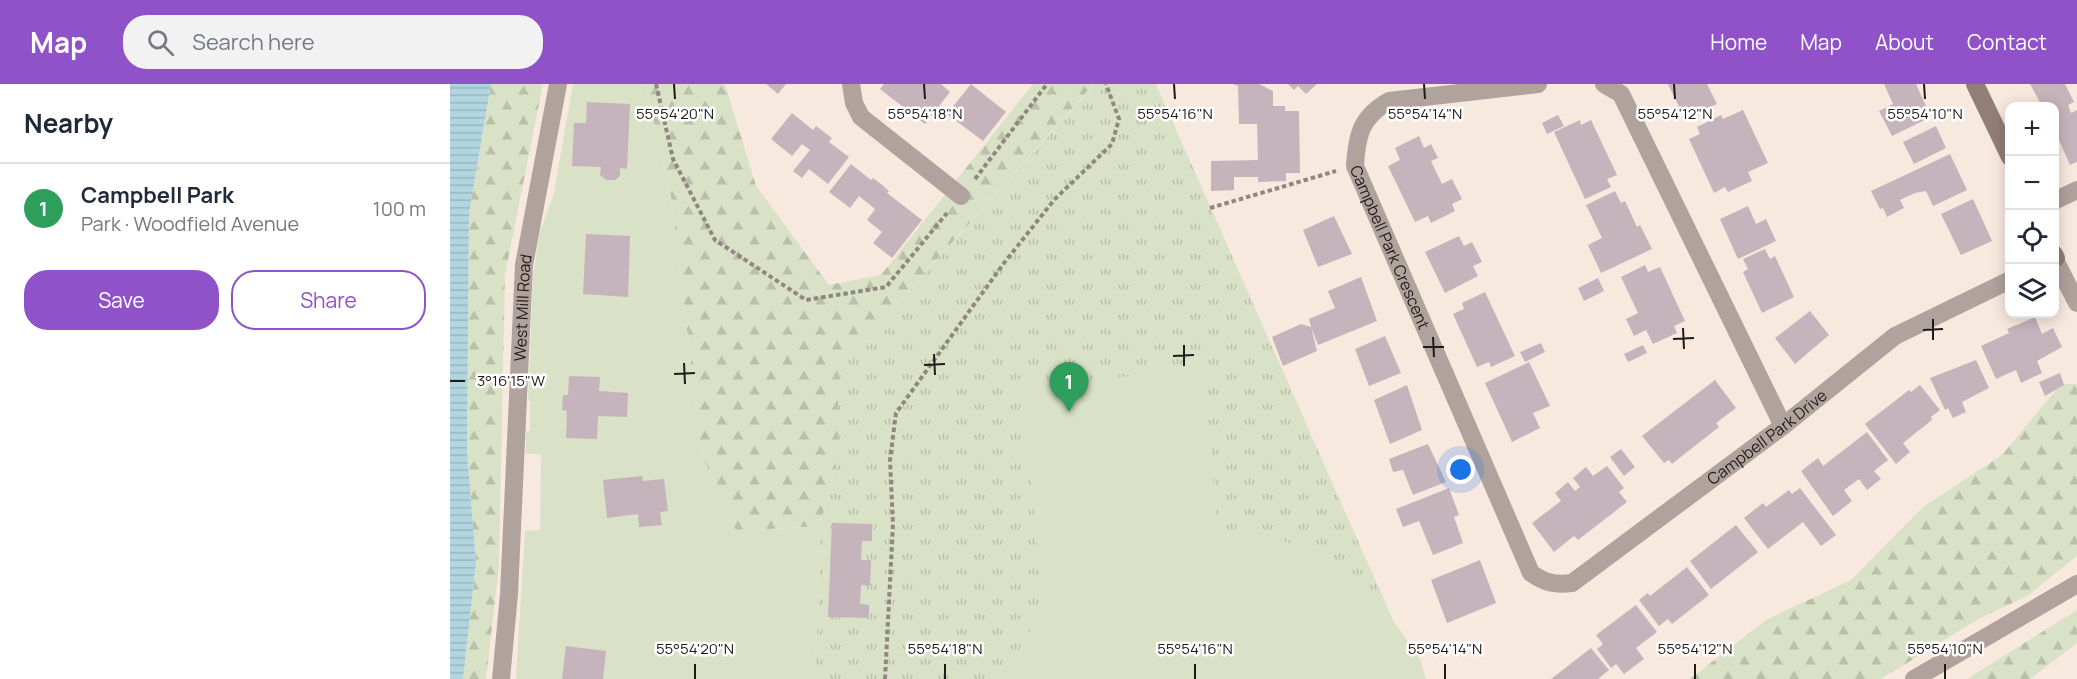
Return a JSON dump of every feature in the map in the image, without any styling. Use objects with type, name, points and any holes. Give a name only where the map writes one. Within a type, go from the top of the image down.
[{"type":"street","name":"West Mill Road","points":[[501,679],[511,559],[524,265],[558,84]]},
{"type":"street","points":[[851,84],[854,103],[861,117],[961,196]]},
{"type":"street","name":"Campbell Park Crescent","points":[[1531,573],[1355,166],[1356,144],[1363,125],[1372,111],[1389,102],[1538,84]]},
{"type":"street","points":[[1604,84],[1621,94],[1783,426]]},
{"type":"street","points":[[1975,84],[2009,156]]},
{"type":"street","points":[[2059,199],[2077,190]]},
{"type":"street","points":[[2058,264],[2077,303]]},
{"type":"street","name":"Campbell Park Drive","points":[[1531,573],[1542,581],[1556,585],[1572,583],[1783,426],[1895,336],[2005,282]]},
{"type":"street","points":[[1914,679],[2077,584]]},
{"type":"path","points":[[656,84],[673,159],[715,240],[806,300],[886,287],[1000,149],[1047,84]]},
{"type":"path","points":[[885,679],[892,524],[890,460],[896,413],[1004,263],[1054,200],[1112,144],[1119,119],[1106,84]]},
{"type":"path","points":[[1210,208],[1355,166]]},
{"type":"green space","points":[[491,84],[543,84],[505,275],[499,565],[486,679],[463,679],[476,563],[467,452],[469,213]]},
{"type":"green space","points":[[573,84],[645,84],[671,197],[702,455],[736,531],[820,526],[815,679],[516,679],[525,531],[540,530],[541,454],[526,454],[526,433],[530,430],[530,402],[528,400],[533,278],[539,235],[554,193]]},
{"type":"green space","points":[[645,84],[725,84],[756,186],[829,285],[881,275],[1033,84],[1094,84],[838,370],[838,455],[820,526],[736,531],[702,455],[671,197]]},
{"type":"green space","points":[[1095,84],[1156,84],[1419,679],[815,679],[820,526],[838,455],[838,370]]},
{"type":"green space","points":[[1203,369],[1218,530],[1245,529],[1317,552],[1377,597],[1420,659],[1426,679],[1003,679],[1043,608],[1022,387]]},
{"type":"green space","points":[[2061,384],[2077,384],[2077,556],[2027,596],[1980,618],[1881,679],[1690,679],[1766,620],[1851,580],[1923,507],[2002,455]]},
{"type":"green space","points":[[2077,610],[2077,643],[2030,679],[1967,679]]},
{"type":"water","points":[[450,84],[491,84],[469,213],[467,452],[476,563],[463,679],[450,679]]},
{"type":"building","points":[[766,84],[786,84],[778,94]]},
{"type":"building","points":[[884,84],[941,84],[950,92],[925,124],[880,89]]},
{"type":"building","points":[[971,84],[1006,112],[983,141],[947,114]]},
{"type":"building","points":[[1233,84],[1259,84],[1273,91],[1273,106],[1285,106],[1285,111],[1299,111],[1300,173],[1286,173],[1286,181],[1258,182],[1258,177],[1234,177],[1234,190],[1211,191],[1211,161],[1258,160],[1257,124],[1239,124],[1238,86]]},
{"type":"building","points":[[1288,84],[1317,84],[1306,94],[1298,86],[1294,90]]},
{"type":"building","points":[[1668,84],[1707,84],[1717,104],[1685,119]]},
{"type":"building","points":[[1884,84],[1916,84],[1931,117],[1892,136],[1879,111],[1893,104]]},
{"type":"building","points":[[2030,84],[2065,84],[2074,102],[2068,105],[2071,113],[2077,110],[2077,162],[2070,165],[2059,140],[2059,102],[2040,102]]},
{"type":"building","points":[[587,102],[630,104],[627,169],[620,168],[620,176],[615,180],[606,180],[600,175],[601,167],[572,166],[574,123],[586,123]]},
{"type":"building","points":[[1743,110],[1768,163],[1748,172],[1752,181],[1728,192],[1725,187],[1714,193],[1689,139],[1700,134],[1697,127],[1721,115],[1723,119]]},
{"type":"building","points":[[792,113],[813,130],[816,126],[832,138],[829,142],[849,157],[828,184],[809,169],[802,178],[793,171],[810,150],[802,144],[792,156],[771,139]]},
{"type":"building","points":[[1558,115],[1564,126],[1547,134],[1542,123]]},
{"type":"building","points":[[1580,120],[1581,125],[1591,120],[1617,175],[1607,179],[1611,187],[1585,199],[1554,132]]},
{"type":"building","points":[[1936,126],[1946,148],[1914,164],[1903,142]]},
{"type":"building","points":[[1419,136],[1424,148],[1431,144],[1438,158],[1431,161],[1442,184],[1452,179],[1462,199],[1452,204],[1455,211],[1431,223],[1428,216],[1415,222],[1388,166],[1400,160],[1395,148]]},
{"type":"building","points":[[1950,154],[1967,190],[1933,206],[1926,191],[1915,193],[1900,200],[1904,208],[1887,217],[1871,191]]},
{"type":"building","points":[[851,164],[871,180],[873,178],[881,184],[889,191],[887,193],[922,220],[892,258],[873,243],[882,232],[867,220],[875,209],[859,196],[850,208],[829,192]]},
{"type":"building","points":[[1615,191],[1621,203],[1625,201],[1637,227],[1640,225],[1652,249],[1601,273],[1588,245],[1602,238],[1586,205]]},
{"type":"building","points":[[1973,199],[1992,241],[1961,255],[1941,214]]},
{"type":"building","points":[[1748,206],[1756,224],[1766,219],[1776,241],[1738,259],[1720,219]]},
{"type":"building","points":[[1334,216],[1352,254],[1318,267],[1303,230]]},
{"type":"building","points":[[586,234],[630,236],[628,297],[583,294]]},
{"type":"building","points":[[1459,236],[1464,246],[1472,242],[1482,262],[1473,266],[1478,276],[1445,293],[1425,252]]},
{"type":"building","points":[[1765,249],[1770,259],[1775,256],[1794,297],[1762,313],[1743,272],[1748,269],[1743,259]]},
{"type":"building","points":[[1645,265],[1648,272],[1660,267],[1685,321],[1674,326],[1677,333],[1653,344],[1646,330],[1634,336],[1626,319],[1638,313],[1621,277]]},
{"type":"building","points":[[1361,277],[1377,321],[1318,345],[1309,319],[1335,308],[1328,291]]},
{"type":"building","points":[[1598,278],[1604,291],[1584,301],[1578,288]]},
{"type":"building","points":[[1485,292],[1515,356],[1491,367],[1489,362],[1477,367],[1453,314],[1464,309],[1462,303]]},
{"type":"building","points":[[1810,311],[1829,335],[1795,364],[1775,338]]},
{"type":"building","points":[[2035,318],[2042,334],[2053,328],[2062,347],[2037,361],[2042,373],[2021,383],[2016,370],[1996,379],[1981,346],[2009,333],[2007,329]]},
{"type":"building","points":[[1301,324],[1311,327],[1317,351],[1283,366],[1272,337]]},
{"type":"building","points":[[1385,336],[1401,373],[1369,386],[1355,349]]},
{"type":"building","points":[[1541,343],[1545,352],[1525,362],[1520,352]]},
{"type":"building","points":[[1643,345],[1647,353],[1628,362],[1624,354]]},
{"type":"building","points":[[1976,360],[1989,388],[1962,402],[1966,412],[1953,418],[1948,408],[1945,410],[1930,378]]},
{"type":"building","points":[[1529,362],[1550,406],[1533,413],[1540,428],[1512,442],[1485,383]]},
{"type":"building","points":[[2060,373],[2064,385],[2045,396],[2039,382]]},
{"type":"building","points":[[569,376],[600,377],[599,391],[628,393],[627,417],[598,416],[597,439],[566,438],[567,411],[562,410],[563,395],[568,395]]},
{"type":"building","points":[[1715,380],[1736,408],[1716,423],[1719,427],[1672,464],[1669,460],[1664,463],[1642,436]]},
{"type":"building","points":[[1407,385],[1422,430],[1390,444],[1374,400]]},
{"type":"building","points":[[1920,385],[1940,410],[1931,417],[1932,420],[1903,443],[1910,452],[1896,464],[1865,424],[1909,390],[1911,392]]},
{"type":"building","points":[[1867,432],[1888,460],[1874,471],[1881,479],[1867,490],[1859,479],[1844,490],[1852,501],[1833,516],[1801,471],[1818,458],[1823,466]]},
{"type":"building","points":[[1428,444],[1446,482],[1413,495],[1403,470],[1393,472],[1389,459]]},
{"type":"building","points":[[1621,449],[1635,467],[1624,476],[1610,457]]},
{"type":"building","points":[[1607,466],[1624,488],[1619,492],[1627,502],[1578,540],[1574,536],[1554,552],[1532,523],[1561,501],[1555,493],[1568,482],[1575,491],[1580,487],[1573,478],[1586,467],[1593,476]]},
{"type":"building","points":[[642,476],[643,481],[664,479],[668,511],[660,512],[662,525],[639,527],[638,514],[607,518],[603,480]]},
{"type":"building","points":[[1449,488],[1459,515],[1454,517],[1463,543],[1433,555],[1419,521],[1403,527],[1396,509]]},
{"type":"building","points":[[1800,488],[1836,535],[1821,546],[1803,522],[1768,549],[1744,518],[1763,503],[1766,507],[1789,490],[1792,494]]},
{"type":"building","points":[[832,523],[872,524],[872,541],[862,541],[861,560],[871,560],[870,586],[861,585],[860,604],[869,605],[869,618],[828,617]]},
{"type":"building","points":[[1736,525],[1758,552],[1711,589],[1690,561]]},
{"type":"building","points":[[1480,560],[1496,603],[1447,623],[1431,580]]},
{"type":"building","points":[[1687,567],[1709,595],[1672,624],[1668,619],[1659,626],[1639,600],[1648,593],[1650,596]]},
{"type":"building","points":[[1636,605],[1657,632],[1636,648],[1644,659],[1624,674],[1616,664],[1611,668],[1597,649],[1603,644],[1596,635]]},
{"type":"building","points":[[566,646],[606,651],[603,679],[562,679]]},
{"type":"building","points":[[1591,648],[1609,670],[1598,679],[1551,679]]},
{"type":"place","name":"Campbell Park","points":[[1069,412]]}]
